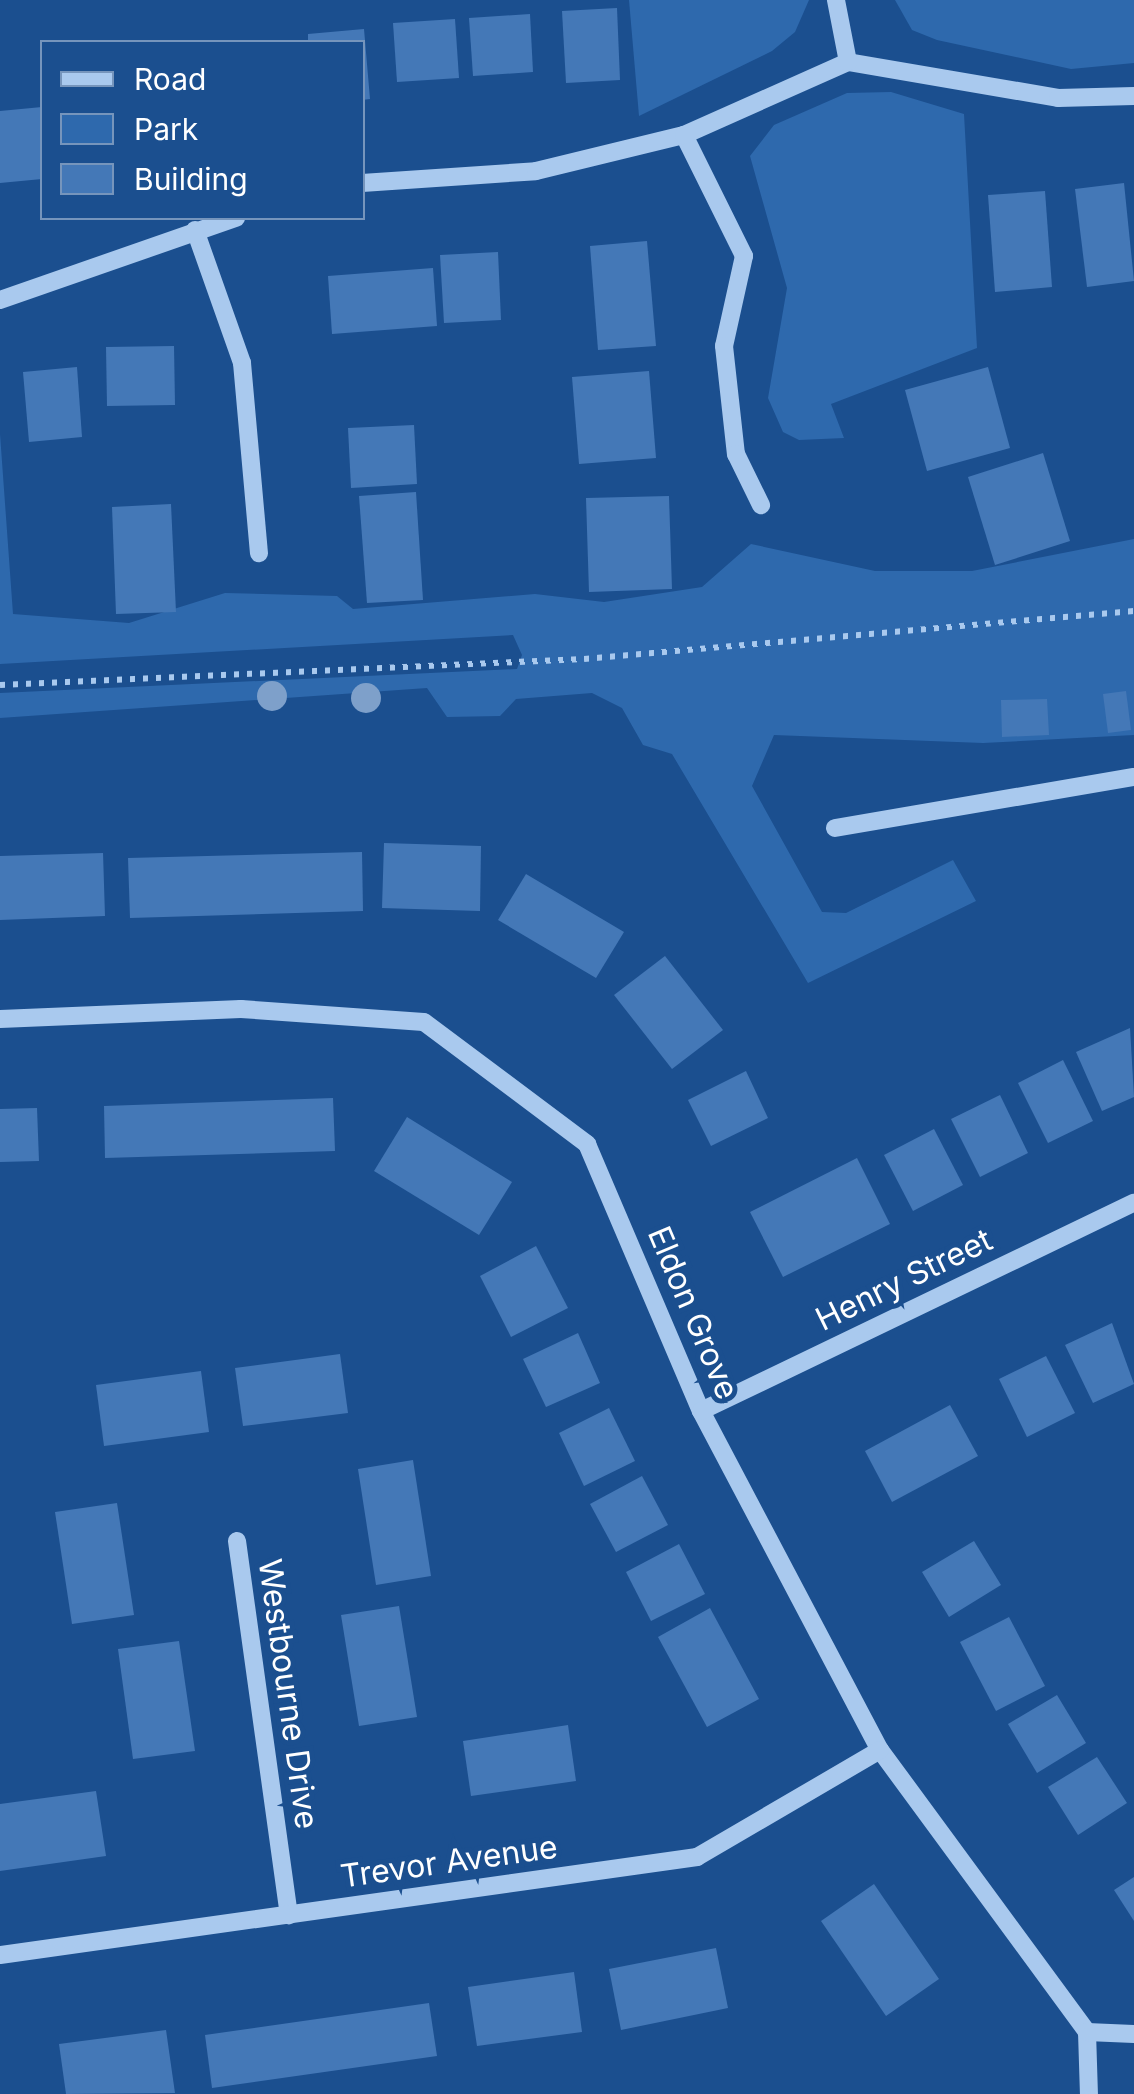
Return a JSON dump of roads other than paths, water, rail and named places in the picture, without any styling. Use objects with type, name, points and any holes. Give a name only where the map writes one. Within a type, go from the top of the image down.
[{"type":"street","points":[[836,0],[848,62]]},
{"type":"street","points":[[365,182],[536,171],[684,135],[848,62],[1058,98],[1134,96]]},
{"type":"street","points":[[684,135],[744,256],[724,346],[736,454],[761,505]]},
{"type":"street","points":[[0,300],[229,220]]},
{"type":"street","points":[[195,230],[242,363],[259,553]]},
{"type":"street","points":[[835,828],[1134,777]]},
{"type":"street","name":"Eldon Grove","points":[[0,1019],[242,1009],[424,1022],[587,1144],[701,1411],[880,1750],[1086,2032]]},
{"type":"street","name":"Henry Street","points":[[701,1411],[1134,1203]]},
{"type":"street","name":"Westbourne Drive","points":[[236,1541],[289,1915]]},
{"type":"street","name":"Trevor Avenue","points":[[0,1955],[697,1857],[880,1750]]},
{"type":"street","points":[[1089,2094],[1086,2032],[1134,2034]]}]
